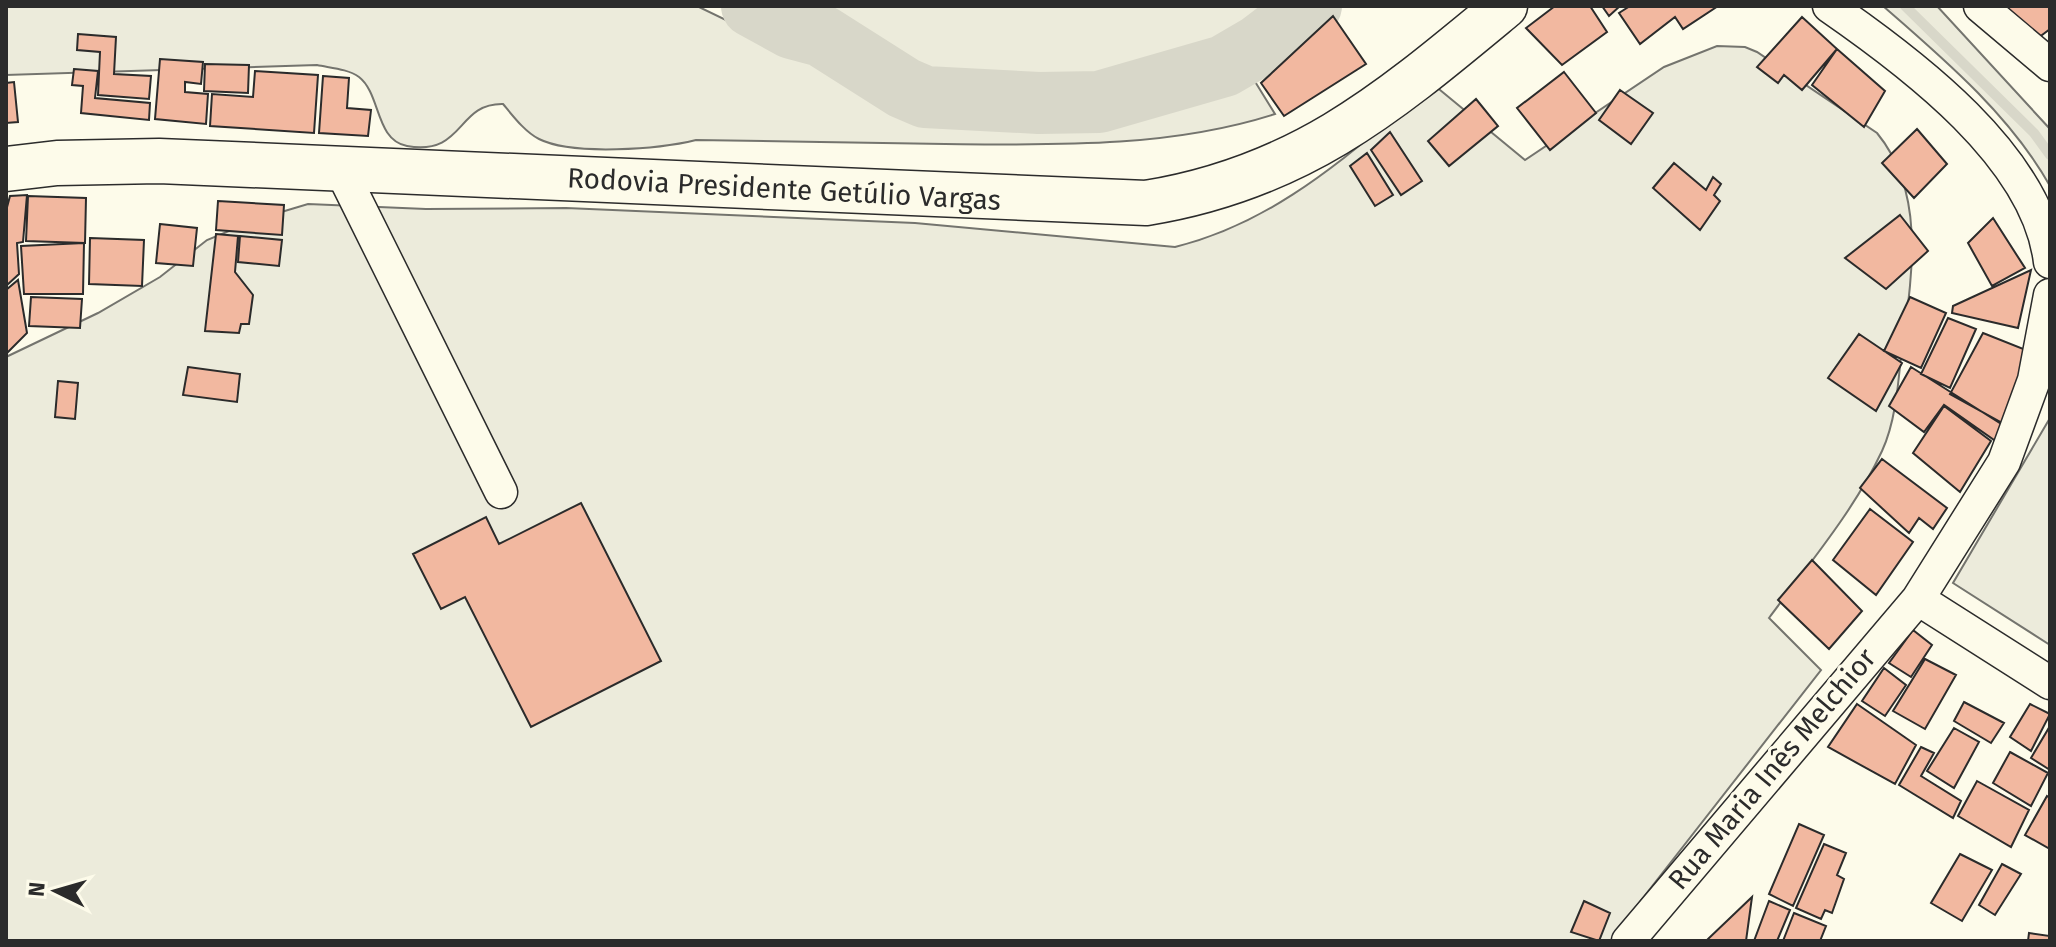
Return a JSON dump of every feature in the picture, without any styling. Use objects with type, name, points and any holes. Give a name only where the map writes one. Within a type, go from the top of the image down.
[{"type":"main road","name":"Rodovia Presidente Getúlio Vargas","points":[[6,169],[57,163],[159,161],[1146,203],[1199,194],[1311,151],[1391,100],[1505,6]]},
{"type":"street","points":[[1829,6],[1886,45],[1978,132],[2012,172],[2039,214],[2050,262]]},
{"type":"street","points":[[1980,6],[2050,65]]},
{"type":"street","points":[[340,168],[501,492]]},
{"type":"street","name":"Rua Maria Inês Melchior","points":[[1628,941],[1918,599],[2004,462],[2034,380],[2050,295]]},
{"type":"street","points":[[1918,599],[2050,683]]},
{"type":"shaded area","points":[[6,6],[697,6],[861,85],[938,115],[976,123],[1040,123],[1155,110],[1211,88],[1241,72],[1325,17],[1254,80],[1275,114],[1194,133],[1070,144],[696,140],[639,148],[594,149],[573,148],[539,139],[524,128],[503,104],[476,112],[440,144],[407,146],[389,135],[371,94],[359,77],[345,70],[317,65],[6,75]]},
{"type":"shaded area","points":[[808,6],[1289,6],[1228,36],[1133,67],[1067,79],[984,87],[948,83],[919,72]]},
{"type":"shaded area","points":[[1883,6],[1937,6],[2050,129],[2050,186],[2016,135],[1996,112]]},
{"type":"shaded area","points":[[1717,46],[1745,47],[1757,52],[1877,133],[1893,157],[1910,211],[1909,299],[1895,405],[1882,451],[1844,516],[1769,618],[1821,670],[1639,903],[1614,941],[6,941],[6,357],[98,313],[160,277],[207,240],[258,219],[308,204],[426,209],[566,208],[915,223],[1175,247],[1213,235],[1281,202],[1313,181],[1434,85],[1525,160],[1664,67]]},
{"type":"shaded area","points":[[2050,418],[2050,645],[1953,583]]},
{"type":"building","points":[[1555,6],[1590,6],[1607,32],[1562,65],[1526,28]]},
{"type":"building","points":[[1602,6],[1620,6],[1609,16]]},
{"type":"building","points":[[1630,6],[1718,6],[1683,29],[1675,17],[1640,44],[1619,13]]},
{"type":"building","points":[[1997,6],[2050,6],[2050,29],[2038,38]]},
{"type":"building","points":[[1333,16],[1366,64],[1284,116],[1261,83]]},
{"type":"building","points":[[1802,17],[1837,49],[1802,90],[1784,75],[1778,83],[1757,67]]},
{"type":"building","points":[[78,34],[116,37],[114,74],[151,76],[149,99],[98,95],[100,52],[77,50]]},
{"type":"building","points":[[1837,49],[1885,91],[1864,127],[1812,85]]},
{"type":"building","points":[[160,59],[203,62],[201,84],[185,82],[185,92],[208,94],[206,124],[155,119]]},
{"type":"building","points":[[205,64],[249,65],[248,93],[204,91]]},
{"type":"building","points":[[74,69],[98,71],[95,98],[150,103],[149,120],[81,113],[83,86],[72,85]]},
{"type":"building","points":[[255,71],[318,75],[314,133],[210,126],[212,94],[253,97]]},
{"type":"building","points":[[1564,72],[1596,113],[1550,150],[1517,108]]},
{"type":"building","points":[[323,76],[349,78],[347,108],[371,110],[368,136],[319,133]]},
{"type":"building","points":[[14,82],[18,122],[6,123],[6,83]]},
{"type":"building","points":[[1620,90],[1653,113],[1631,144],[1599,120]]},
{"type":"building","points":[[1476,99],[1498,126],[1449,166],[1428,141]]},
{"type":"building","points":[[1917,129],[1947,164],[1914,198],[1882,163]]},
{"type":"building","points":[[1390,132],[1422,181],[1401,195],[1371,150]]},
{"type":"building","points":[[1367,153],[1393,195],[1375,206],[1350,166]]},
{"type":"building","points":[[1674,163],[1706,190],[1713,177],[1721,184],[1714,195],[1720,201],[1700,230],[1653,188]]},
{"type":"building","points":[[27,195],[23,242],[17,243],[19,274],[6,286],[6,211],[10,196]]},
{"type":"building","points":[[28,196],[86,198],[85,243],[26,241]]},
{"type":"building","points":[[218,201],[284,205],[282,235],[216,230]]},
{"type":"building","points":[[1900,215],[1928,251],[1886,289],[1845,258]]},
{"type":"building","points":[[1993,218],[2025,268],[1992,286],[1968,243]]},
{"type":"building","points":[[160,224],[197,228],[193,266],[156,263]]},
{"type":"building","points":[[216,234],[238,236],[235,272],[253,295],[249,324],[241,324],[239,333],[205,331]]},
{"type":"building","points":[[240,236],[282,240],[279,266],[238,262]]},
{"type":"building","points":[[90,238],[144,240],[142,286],[89,284]]},
{"type":"building","points":[[84,243],[83,294],[24,294],[21,246]]},
{"type":"building","points":[[2031,270],[2018,328],[1952,313],[1953,306]]},
{"type":"building","points":[[18,280],[27,333],[6,354],[6,290]]},
{"type":"building","points":[[31,297],[82,299],[80,328],[29,326]]},
{"type":"building","points":[[1910,297],[1946,313],[1921,368],[1884,351]]},
{"type":"building","points":[[1948,318],[1976,329],[1950,388],[1921,374]]},
{"type":"building","points":[[1983,333],[2031,352],[2006,425],[1950,394]]},
{"type":"building","points":[[1859,334],[1902,363],[1876,411],[1828,378]]},
{"type":"building","points":[[188,367],[240,374],[237,402],[183,395]]},
{"type":"building","points":[[1911,367],[2006,427],[1997,442],[1944,405],[1924,432],[1889,406]]},
{"type":"building","points":[[58,381],[78,383],[75,419],[55,417]]},
{"type":"building","points":[[1944,406],[1991,441],[1960,492],[1913,453]]},
{"type":"building","points":[[1882,459],[1947,508],[1933,529],[1919,518],[1909,533],[1860,488]]},
{"type":"building","points":[[581,503],[661,661],[531,727],[465,597],[441,609],[413,554],[486,517],[499,544]]},
{"type":"building","points":[[1870,509],[1913,542],[1876,595],[1833,560]]},
{"type":"building","points":[[1812,560],[1862,611],[1829,649],[1778,600]]},
{"type":"building","points":[[1913,630],[1932,645],[1911,677],[1889,663]]},
{"type":"building","points":[[1925,659],[1956,675],[1925,729],[1893,711]]},
{"type":"building","points":[[1884,668],[1906,685],[1885,716],[1862,701]]},
{"type":"building","points":[[1964,702],[2004,723],[1991,743],[1954,721]]},
{"type":"building","points":[[1857,704],[1916,745],[1895,784],[1828,747]]},
{"type":"building","points":[[2030,704],[2050,714],[2031,751],[2010,737]]},
{"type":"building","points":[[2050,726],[2050,770],[2031,758]]},
{"type":"building","points":[[1954,728],[1979,742],[1954,788],[1927,771]]},
{"type":"building","points":[[1921,747],[1934,753],[1921,776],[1961,801],[1953,818],[1899,785]]},
{"type":"building","points":[[2010,752],[2048,773],[2031,806],[1993,783]]},
{"type":"building","points":[[1977,781],[2029,810],[2011,847],[1958,816]]},
{"type":"building","points":[[2047,796],[2050,798],[2050,849],[2025,835]]},
{"type":"building","points":[[1799,824],[1824,835],[1793,906],[1769,894]]},
{"type":"building","points":[[1824,844],[1846,853],[1837,875],[1844,879],[1832,913],[1825,910],[1821,919],[1796,908]]},
{"type":"building","points":[[1960,854],[1992,870],[1962,921],[1931,903]]},
{"type":"building","points":[[2002,864],[2021,874],[1995,915],[1979,905]]},
{"type":"building","points":[[1752,897],[1746,941],[1708,939]]},
{"type":"building","points":[[1584,901],[1610,913],[1599,941],[1571,932]]},
{"type":"building","points":[[1769,901],[1790,910],[1777,941],[1754,941]]},
{"type":"building","points":[[1794,913],[1826,926],[1820,941],[1783,941]]},
{"type":"building","points":[[2029,933],[2050,936],[2050,941],[2028,941]]},
{"type":"waterway","points":[[752,6],[792,28],[822,36],[904,88],[925,97],[1039,103],[1099,102],[1224,66],[1260,45],[1311,6]]},
{"type":"waterway","points":[[1905,6],[2034,133],[2050,155]]}]
